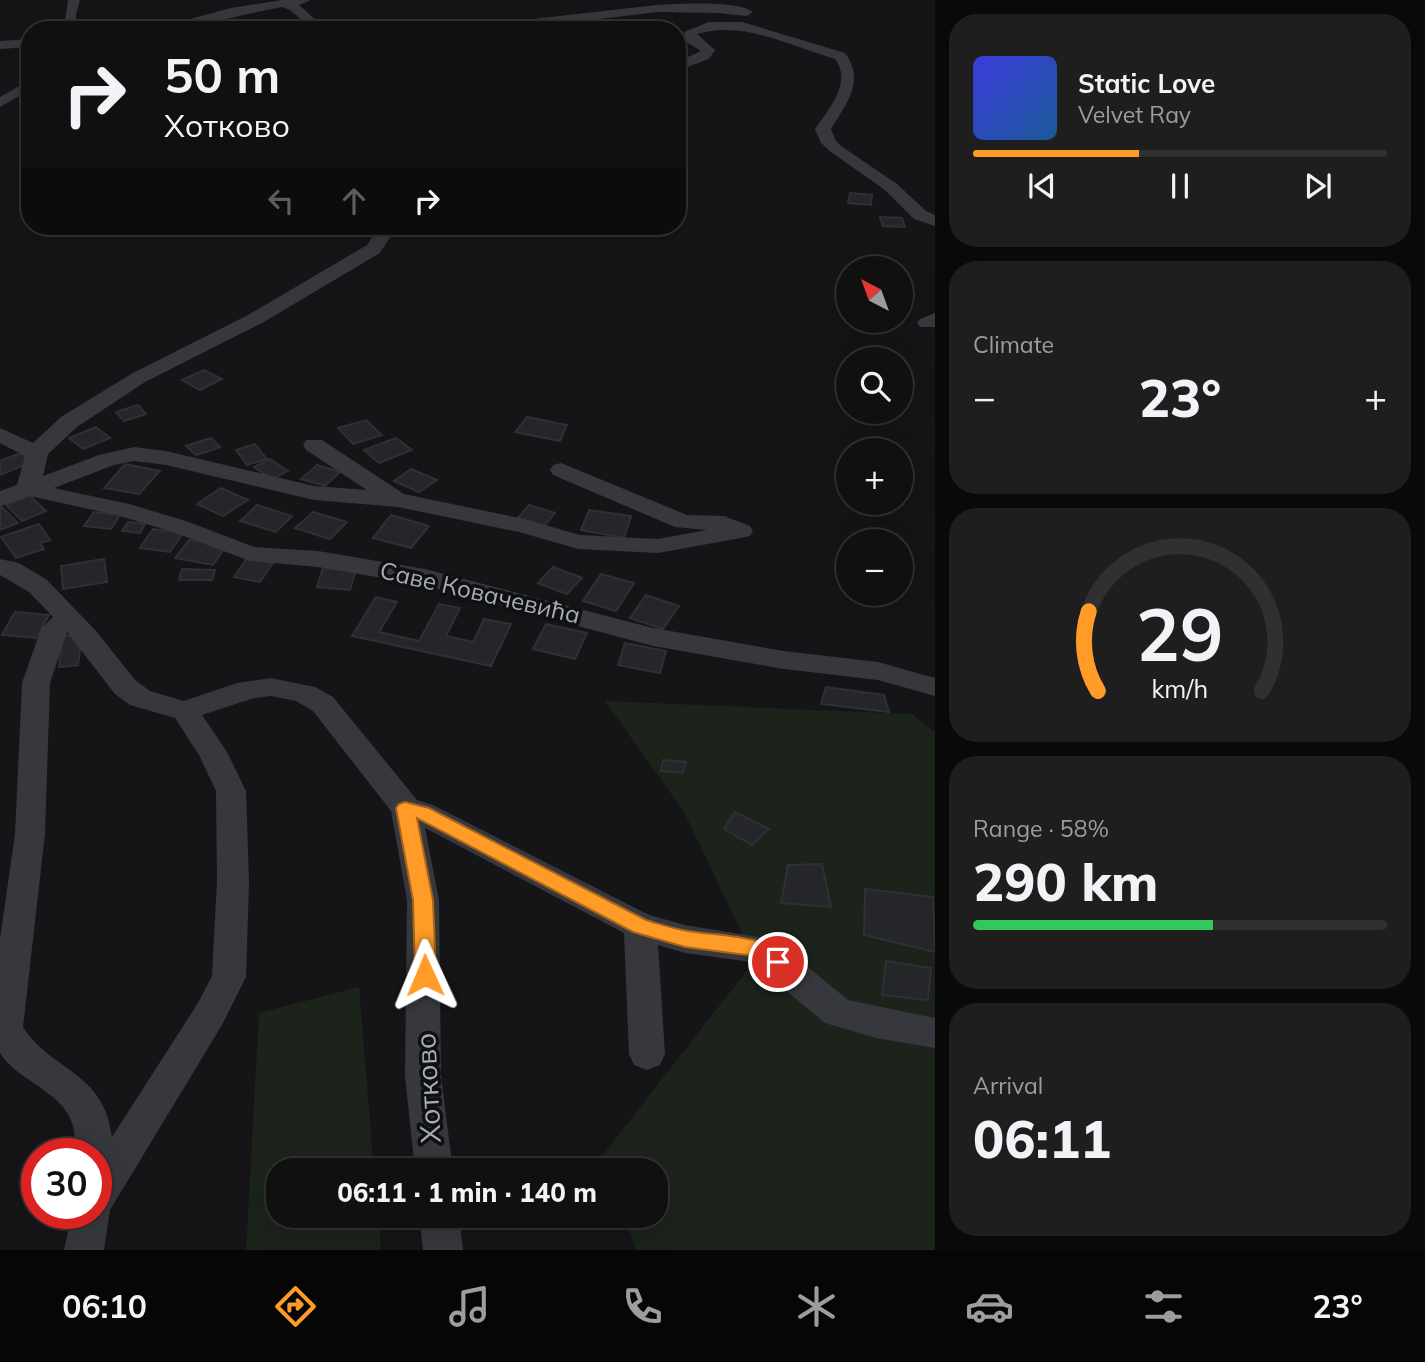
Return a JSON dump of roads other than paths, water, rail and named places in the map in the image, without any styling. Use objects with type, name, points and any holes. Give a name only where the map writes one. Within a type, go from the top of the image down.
[{"type":"street","points":[[69,21],[74,0]]},
{"type":"street","points":[[198,21],[231,12],[305,0]]},
{"type":"street","points":[[284,4],[294,7],[310,21]]},
{"type":"street","points":[[540,21],[610,10],[680,5],[741,11],[758,16],[741,26]]},
{"type":"street","points":[[686,63],[704,56],[708,50],[691,39],[690,32],[709,26],[741,26],[845,60],[846,92],[828,118],[825,135],[836,149],[891,187],[920,215],[935,221]]},
{"type":"street","points":[[0,45],[21,44]]},
{"type":"street","points":[[0,103],[21,90]]},
{"type":"street","points":[[28,489],[37,453],[47,440],[69,422],[138,378],[254,319],[374,249],[383,235]]},
{"type":"street","points":[[0,435],[37,453]]},
{"type":"street","points":[[314,445],[398,500]]},
{"type":"street","points":[[0,499],[107,460],[134,454],[202,466],[314,493],[398,500],[524,526],[578,542],[657,546],[741,531],[724,523],[683,522],[561,471]]},
{"type":"street","name":"Саве Ковачевића","points":[[28,489],[121,509],[178,526],[250,554],[330,561],[425,577],[653,637],[784,660],[878,671],[935,687]]},
{"type":"street","points":[[0,567],[10,568],[37,586],[88,638],[125,687],[141,698],[185,711],[241,690],[286,685],[307,692],[323,704],[405,808],[422,813],[640,926],[685,939],[758,949],[778,962],[837,1012],[876,1023],[935,1032]]},
{"type":"street","points":[[69,618],[54,629],[36,682],[30,834],[5,1030],[12,1045],[79,1095],[95,1138]]},
{"type":"street","points":[[112,1171],[210,1014],[229,977],[233,881],[231,791],[212,752],[185,711]]},
{"type":"street","name":"Хотково","points":[[405,808],[423,900],[423,1076],[432,1158]]},
{"type":"street","points":[[640,926],[647,1054]]},
{"type":"street","points":[[440,1228],[443,1250]]},
{"type":"street","points":[[84,1250],[89,1229]]}]
